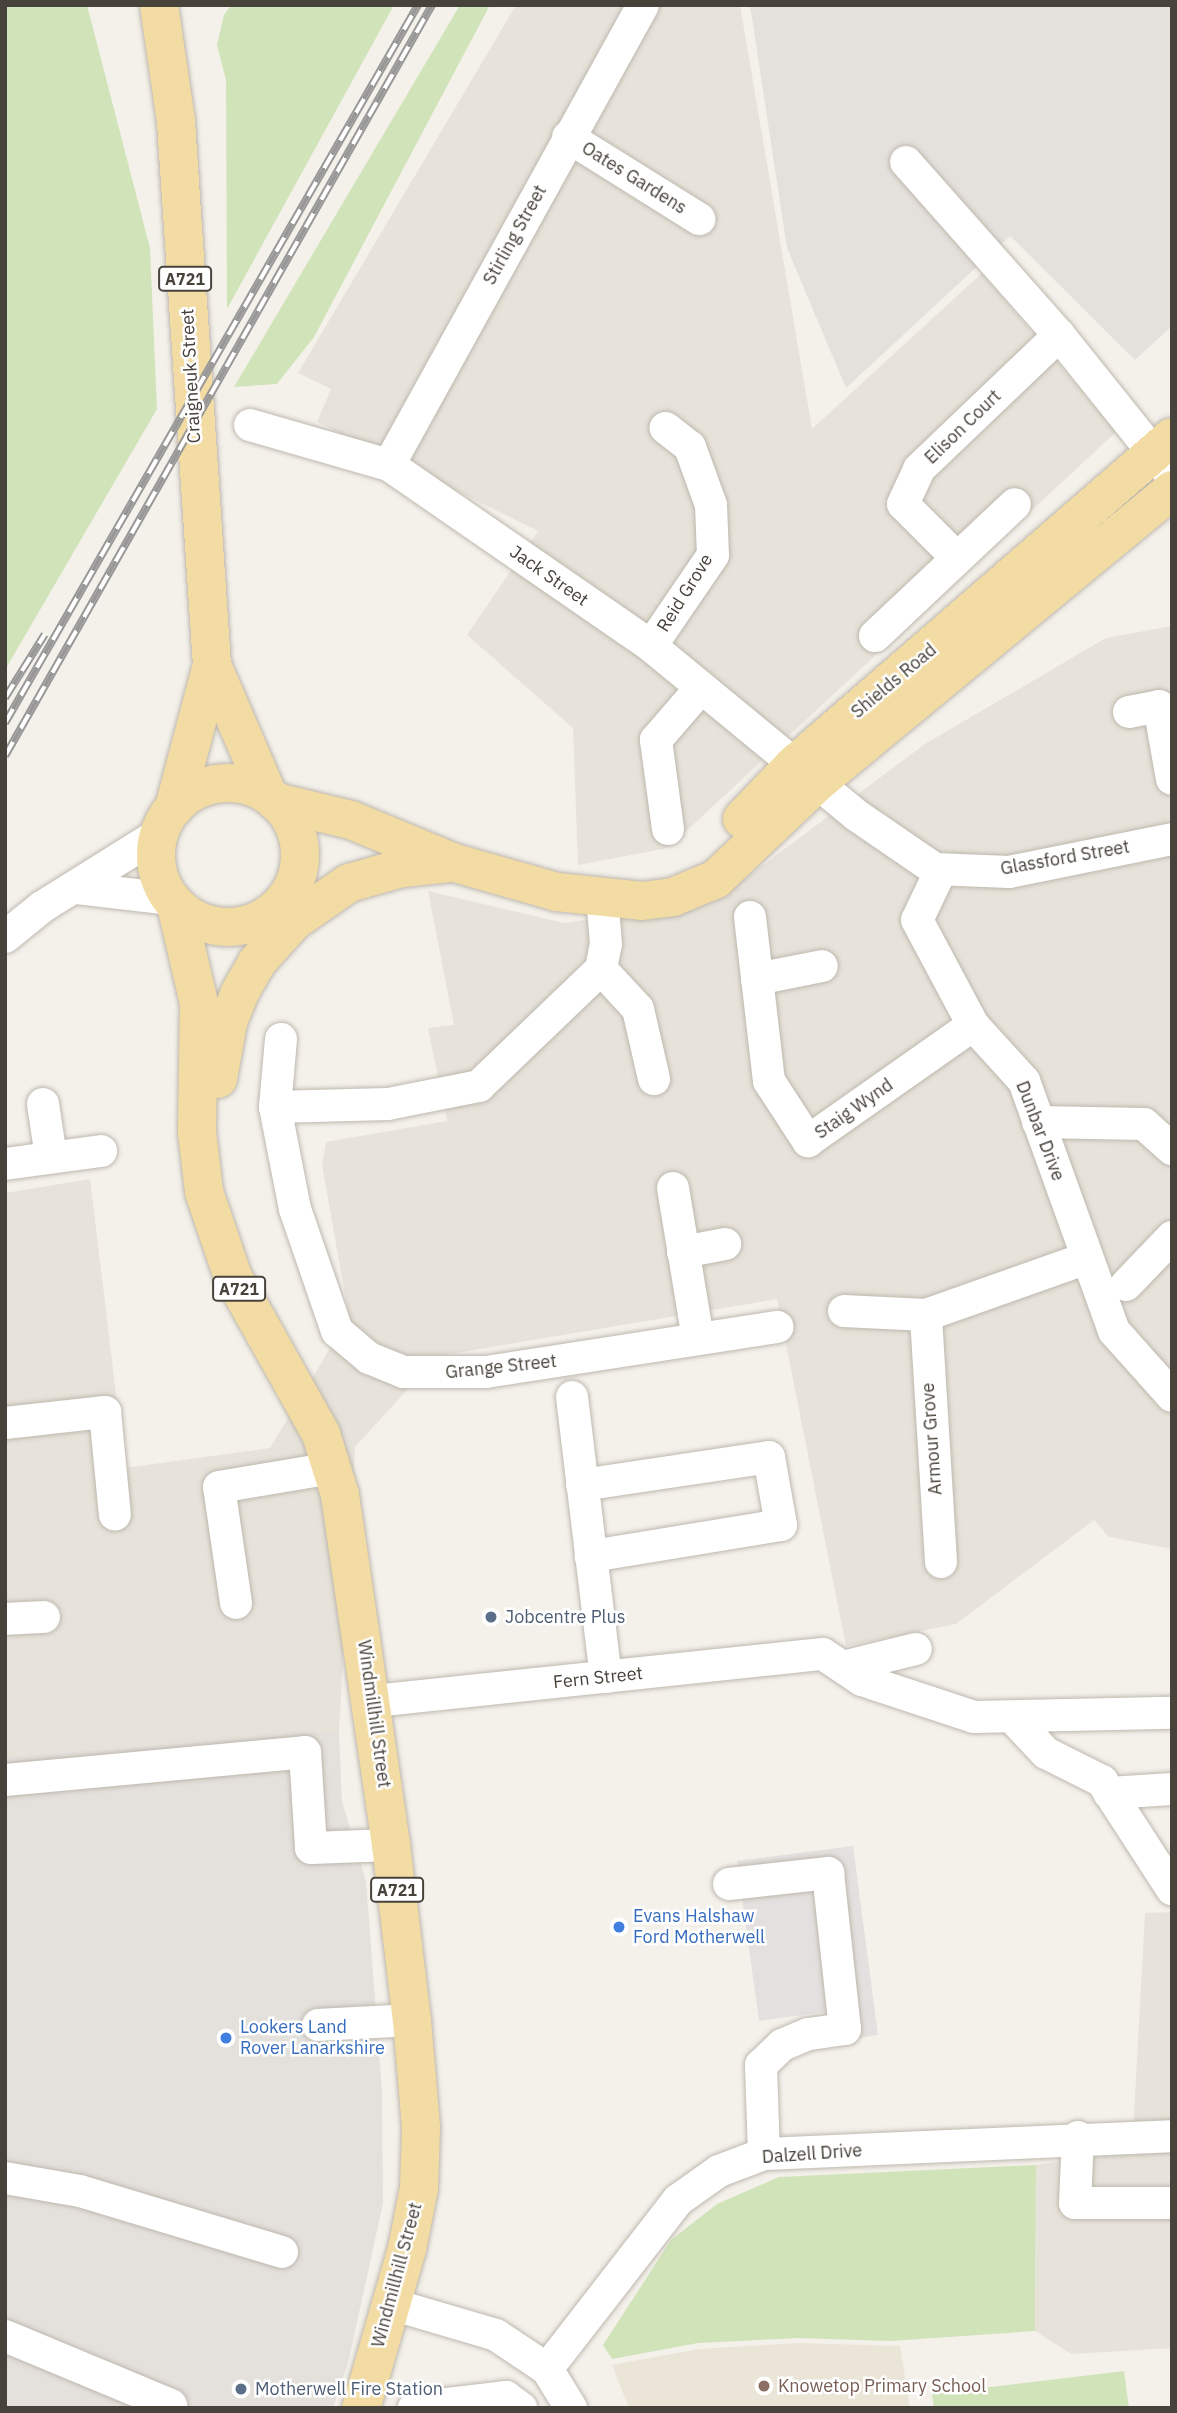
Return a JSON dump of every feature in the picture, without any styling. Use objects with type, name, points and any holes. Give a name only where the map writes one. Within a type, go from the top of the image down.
[{"type":"main road","name":"Craigneuk Street","points":[[159,5],[176,122],[212,665],[167,821]]},
{"type":"main road","name":"Shields Road","points":[[806,774],[980,608],[1165,454]]},
{"type":"main road","name":"Shields Road","points":[[272,799],[351,820],[455,863],[557,892],[602,896],[700,862],[806,774],[1172,490]]},
{"type":"main road","name":"Craigneuk Street","points":[[212,665],[272,799]]},
{"type":"main road","points":[[219,784],[253,788],[272,799],[291,820],[299,843],[299,867],[292,889],[274,910],[250,924],[210,925],[173,902],[158,868],[167,821],[202,788],[219,784]]},
{"type":"main road","points":[[292,889],[349,863],[414,848]]},
{"type":"main road","points":[[204,1192],[228,1023],[257,962],[294,921],[349,883],[402,868],[455,863]]},
{"type":"main road","name":"Windmillhill Street","points":[[173,902],[192,963],[201,1044],[197,1132],[204,1192],[233,1277],[293,1377],[332,1468],[374,1701],[412,2020],[421,2128],[419,2188],[391,2304],[361,2408]]},
{"type":"main road","name":"Windmillhill Street","points":[[201,1044],[250,924]]},
{"type":"street","name":"Stirling Street","points":[[389,465],[643,5]]},
{"type":"street","name":"Oates Gardens","points":[[569,137],[699,219]]},
{"type":"street","points":[[906,162],[1165,454]]},
{"type":"street","name":"Elison Court","points":[[957,558],[903,504],[919,469],[1059,335]]},
{"type":"street","name":"Jack Street","points":[[250,425],[389,465],[651,646],[699,690],[806,774]]},
{"type":"street","name":"Reid Grove","points":[[651,646],[713,555],[711,505],[690,447],[666,428]]},
{"type":"street","points":[[875,636],[1015,504]]},
{"type":"street","points":[[668,829],[656,740],[699,690]]},
{"type":"street","points":[[1129,712],[1159,706],[1172,779]]},
{"type":"street","points":[[806,774],[856,815],[941,870]]},
{"type":"street","points":[[5,937],[42,907],[77,888],[167,821]]},
{"type":"street","name":"Glassford Street","points":[[941,870],[1009,872],[1172,839]]},
{"type":"street","name":"Dunbar Drive","points":[[941,870],[917,920],[973,1025],[1024,1081],[1114,1331],[1172,1396]]},
{"type":"street","points":[[77,888],[173,902]]},
{"type":"street","points":[[275,1107],[388,1104],[479,1086],[601,969],[606,944],[602,896]]},
{"type":"street","name":"Staig Wynd","points":[[750,917],[769,1082],[808,1141],[973,1025]]},
{"type":"street","points":[[757,979],[822,966]]},
{"type":"street","points":[[601,969],[638,1009],[654,1079]]},
{"type":"street","name":"Grange Street","points":[[281,1039],[275,1107],[295,1209],[337,1332],[369,1358],[403,1372],[486,1372],[778,1326]]},
{"type":"street","points":[[43,1104],[51,1157]]},
{"type":"street","points":[[1038,1122],[1144,1124],[1172,1150]]},
{"type":"street","points":[[5,1164],[101,1151]]},
{"type":"street","points":[[673,1188],[698,1339]]},
{"type":"street","points":[[1126,1285],[1172,1237]]},
{"type":"street","points":[[683,1252],[725,1244]]},
{"type":"street","points":[[844,1311],[926,1315],[1087,1258]]},
{"type":"street","name":"Armour Grove","points":[[926,1315],[941,1562]]},
{"type":"street","points":[[572,1397],[606,1677]]},
{"type":"street","points":[[5,1423],[105,1412],[115,1515]]},
{"type":"street","points":[[582,1485],[769,1457],[781,1525],[592,1556]]},
{"type":"street","points":[[236,1603],[219,1486],[332,1468]]},
{"type":"street","points":[[5,1619],[44,1617]]},
{"type":"street","name":"Fern Street","points":[[374,1701],[606,1677],[833,1661],[916,1649]]},
{"type":"street","points":[[833,1661],[862,1680],[974,1717],[1172,1713]]},
{"type":"street","points":[[1013,1717],[1046,1753],[1101,1781],[1172,1889]]},
{"type":"street","points":[[5,1780],[305,1752],[311,1848],[391,1844]]},
{"type":"street","points":[[1109,1793],[1172,1789]]},
{"type":"street","points":[[729,1884],[828,1873],[845,2029],[808,2034],[782,2045],[761,2065],[764,2154]]},
{"type":"street","points":[[318,2025],[412,2020]]},
{"type":"street","name":"Dalzell Drive","points":[[547,2369],[678,2200],[719,2171],[764,2154],[1078,2137],[1172,2136]]},
{"type":"street","points":[[1078,2137],[1075,2203],[1172,2203]]},
{"type":"street","points":[[5,2178],[80,2191],[282,2252]]},
{"type":"street","points":[[391,2304],[496,2335],[547,2369],[571,2408]]},
{"type":"street","points":[[5,2336],[171,2405]]},
{"type":"street","points":[[414,2408],[506,2397],[522,2408]]},
{"type":"shaded area","points":[[516,5],[740,5],[812,429],[982,273],[1116,432],[668,848],[578,865],[573,728],[467,635],[538,531],[317,422],[331,389],[298,373]]},
{"type":"shaded area","points":[[750,5],[1172,5],[1172,326],[1135,360],[1010,236],[846,388],[787,248]]},
{"type":"shaded area","points":[[1172,626],[1172,1549],[1109,1537],[1094,1520],[956,1624],[846,1646],[777,1299],[438,1356],[355,1447],[339,1731],[5,1757],[5,1193],[90,1179],[125,1468],[270,1448],[349,1317],[322,1165],[326,1142],[447,1121],[428,1028],[454,1025],[428,891],[564,923],[714,902],[925,744],[1106,638]]},
{"type":"shaded area","points":[[339,1731],[342,1802],[366,1881],[382,2091],[383,2203],[349,2359],[333,2408],[5,2408],[5,1757]]},
{"type":"shaded area","points":[[853,1846],[878,2035],[836,2041],[831,2011],[759,2021],[737,1861]]},
{"type":"shaded area","points":[[1172,1912],[1172,2348],[1071,2354],[1035,2331],[1036,2165],[1132,2151],[1145,1913]]},
{"type":"shaded area","name":"Knowetop Primary School","points":[[799,2343],[900,2346],[910,2408],[629,2408],[612,2365],[699,2349]]},
{"type":"green space","points":[[5,5],[87,5],[150,248],[157,409],[5,670]]},
{"type":"green space","points":[[231,5],[394,5],[227,309],[226,80],[217,45],[224,15]]},
{"type":"green space","points":[[460,5],[490,5],[314,337],[277,384],[234,387]]},
{"type":"green space","points":[[1036,2165],[1035,2331],[890,2341],[799,2338],[698,2343],[612,2359],[603,2345],[671,2240],[717,2204],[779,2177]]},
{"type":"green space","points":[[1124,2371],[1129,2408],[934,2408],[932,2394]]},
{"type":"railway","points":[[5,723],[418,5]]},
{"type":"railway","points":[[5,756],[432,5]]},
{"type":"railway","points":[[5,698],[45,634]]},
{"type":"place","name":"Jobcentre Plus","points":[[491,1617]]},
{"type":"place","name":"Evans Halshaw Ford Motherwell","points":[[619,1927]]},
{"type":"place","name":"Lookers Land Rover Lanarkshire","points":[[226,2038]]},
{"type":"place","name":"Knowetop Primary School","points":[[764,2386]]},
{"type":"place","name":"Motherwell Fire Station","points":[[241,2389]]}]
